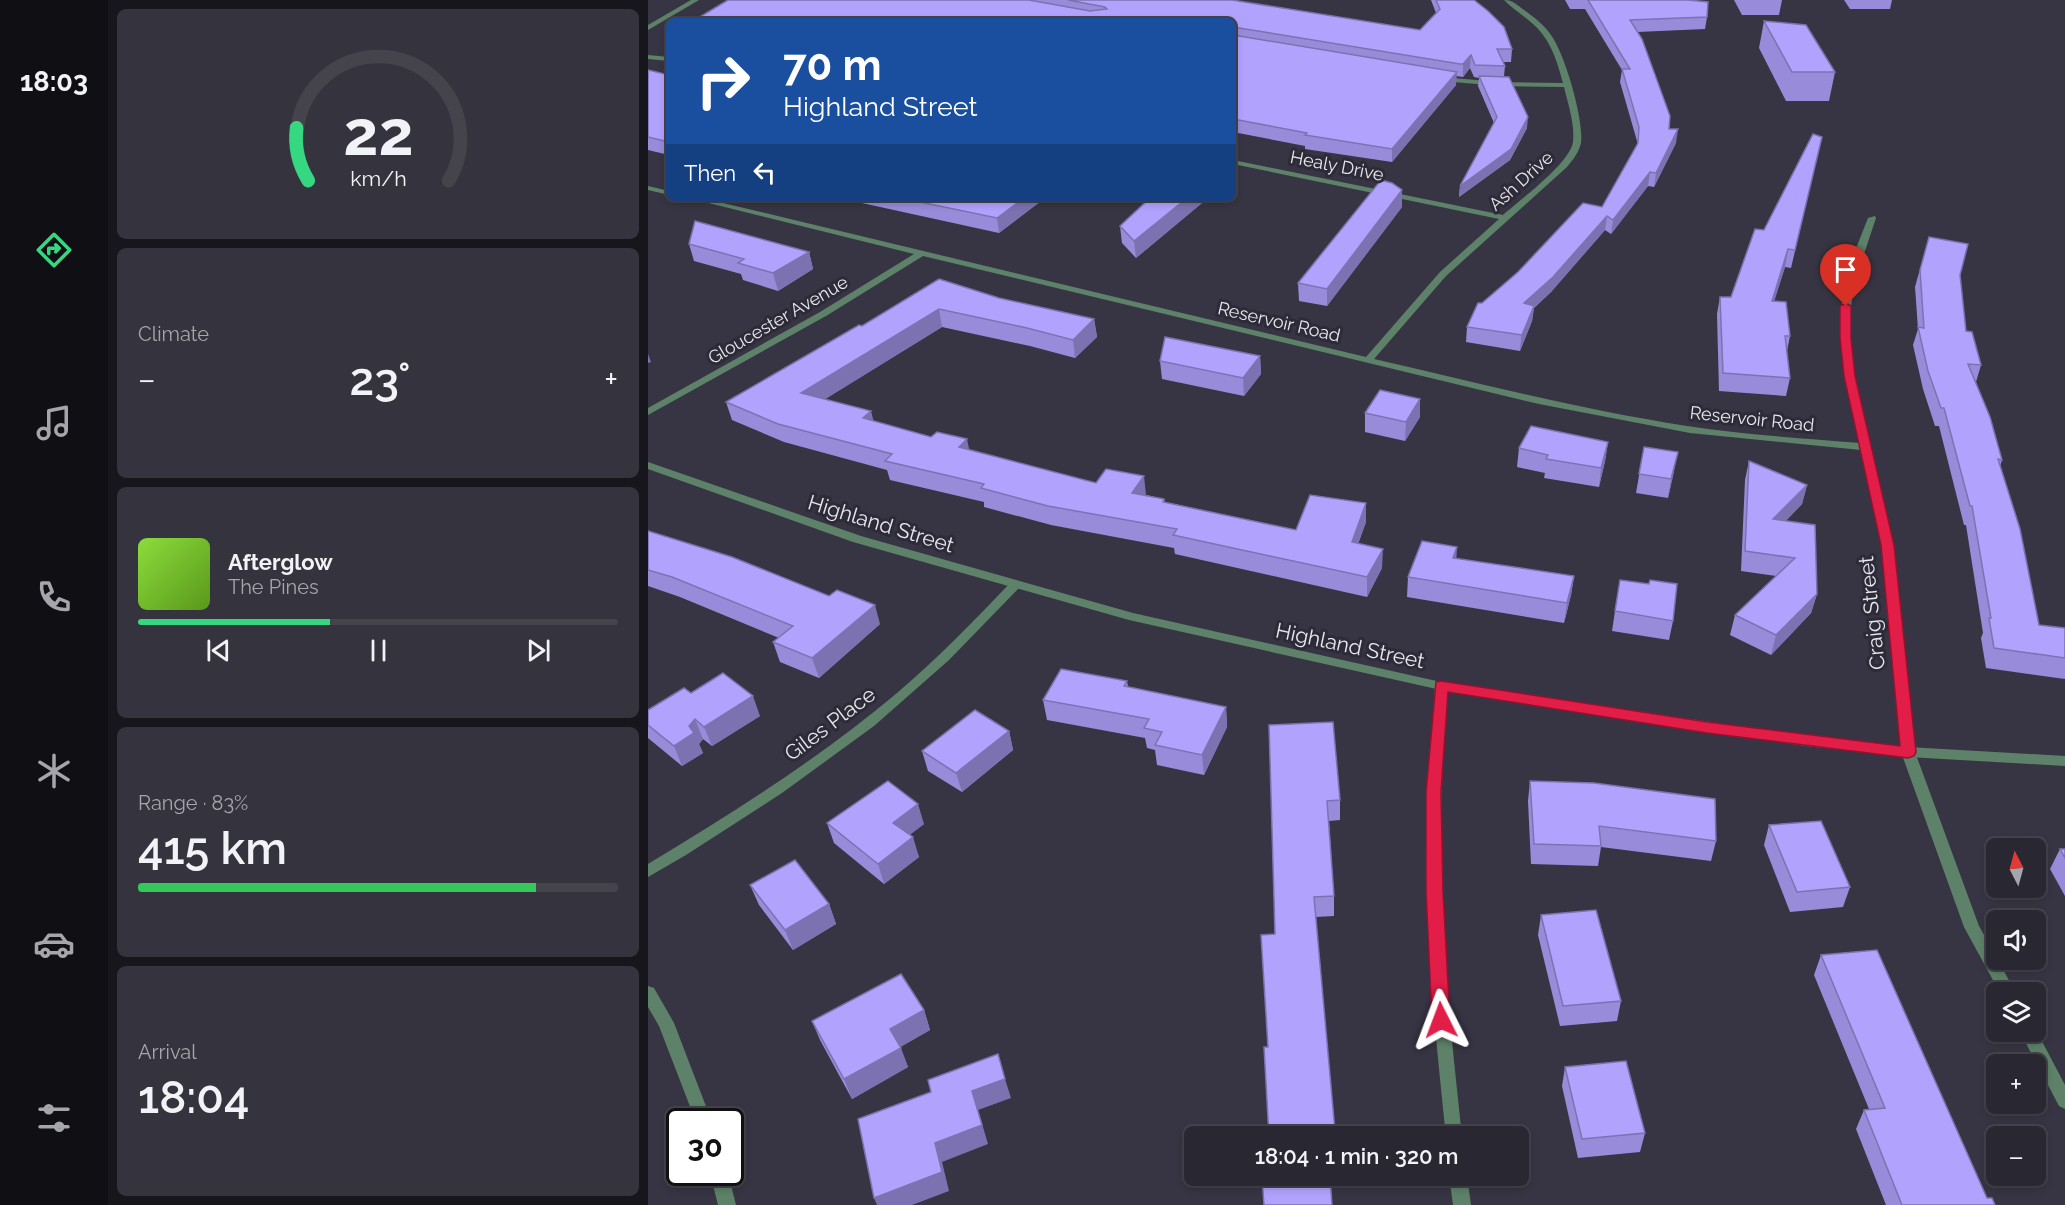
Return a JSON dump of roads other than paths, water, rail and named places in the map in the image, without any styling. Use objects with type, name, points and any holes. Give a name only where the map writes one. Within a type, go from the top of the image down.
[{"type":"street","points":[[648,28],[696,0]]},
{"type":"street","name":"Ash Drive","points":[[1368,360],[1443,274],[1564,165],[1575,150],[1577,132],[1559,55],[1550,39],[1529,17],[1508,0]]},
{"type":"street","points":[[648,57],[666,59]]},
{"type":"street","points":[[1431,77],[1479,83],[1566,85]]},
{"type":"street","name":"Healy Drive","points":[[1236,163],[1504,218]]},
{"type":"street","points":[[648,188],[666,192]]},
{"type":"street","name":"Reservoir Road","points":[[705,201],[1368,360],[1625,419],[1690,430],[1864,447]]},
{"type":"street","name":"Craig Street","points":[[1872,218],[1850,281],[1846,306],[1846,338],[1850,376],[1864,447],[1888,545],[1908,752],[1972,927],[2002,982]]},
{"type":"street","name":"Gloucester Avenue","points":[[648,412],[824,314],[922,253]]},
{"type":"street","name":"Highland Street","points":[[648,465],[846,535],[1016,585],[1201,634],[1441,686],[1707,728],[1908,752],[2065,761]]},
{"type":"street","name":"Giles Place","points":[[648,871],[778,789],[847,740],[900,698],[950,652],[1016,585]]},
{"type":"street","points":[[1441,686],[1434,792],[1434,891],[1441,1020],[1453,1126]]},
{"type":"street","points":[[648,993],[666,1023],[699,1108]]},
{"type":"street","points":[[2033,1042],[2065,1101]]},
{"type":"street","points":[[722,1186],[727,1205]]},
{"type":"street","points":[[1459,1186],[1462,1205]]}]
